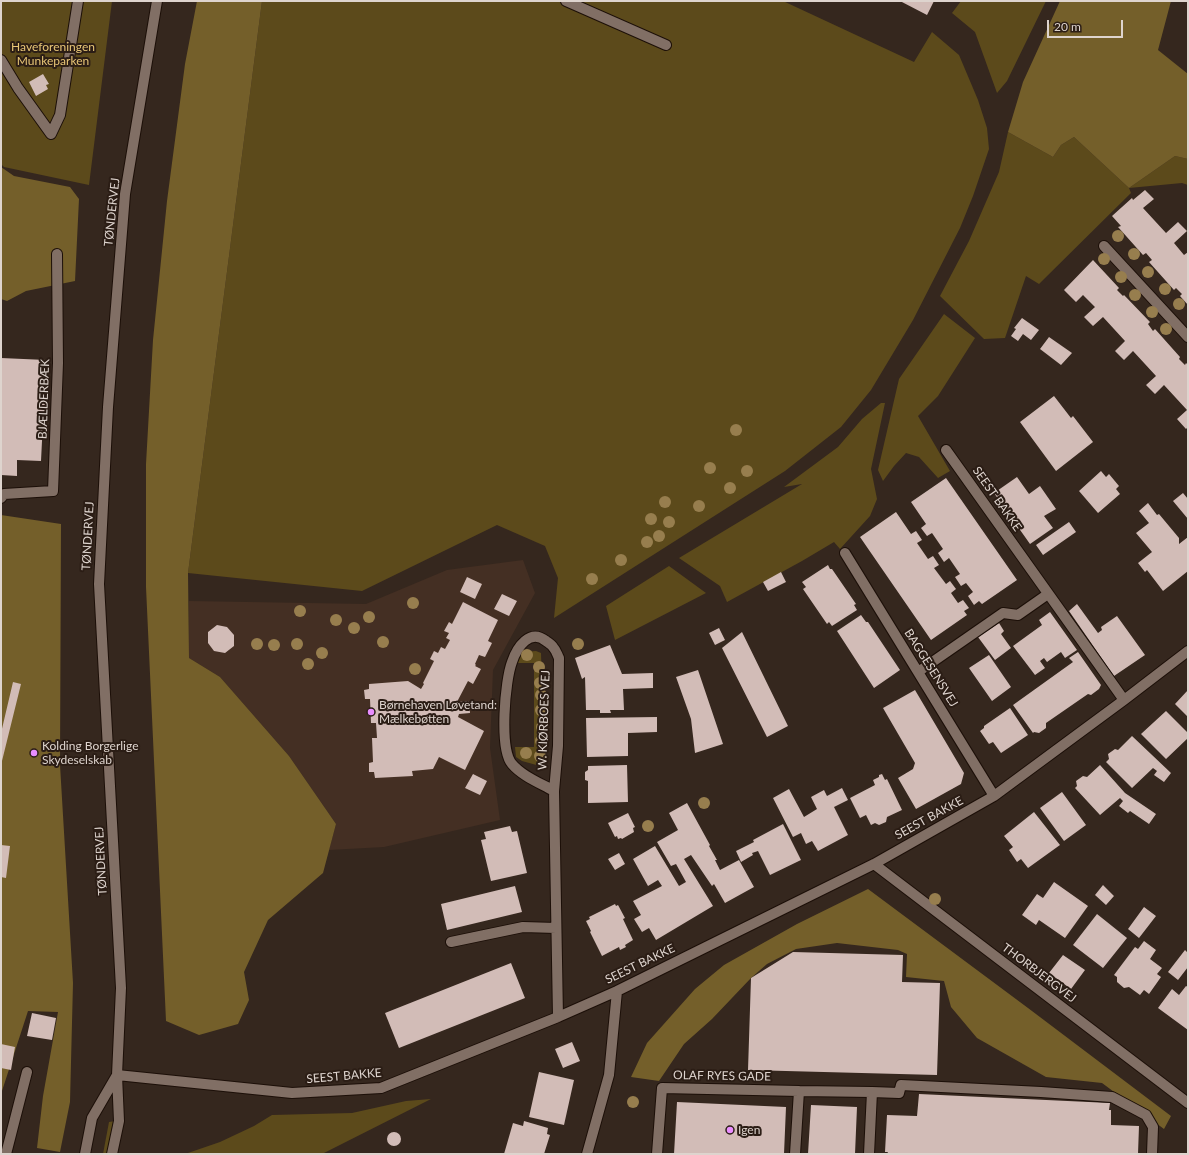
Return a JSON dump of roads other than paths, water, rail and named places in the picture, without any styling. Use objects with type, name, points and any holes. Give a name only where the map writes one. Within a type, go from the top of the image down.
[{"type":"street","points":[[1,60],[18,88],[52,134],[60,115],[78,1]]},
{"type":"street","name":"TØNDERVEJ","points":[[112,1154],[119,1121],[117,1076],[121,988],[99,584],[108,407],[125,194],[157,1]]},
{"type":"street","points":[[566,1],[666,45]]},
{"type":"street","points":[[1104,246],[1188,337]]},
{"type":"street","name":"BJÆLDERBÆK","points":[[1,498],[4,494],[53,491],[58,363],[56,254]]},
{"type":"street","name":"SEEST BAKKE","points":[[946,450],[1124,700]]},
{"type":"street","name":"BAGGESENSVEJ","points":[[846,553],[994,796]]},
{"type":"street","points":[[918,672],[1003,613],[1018,615],[1048,594]]},
{"type":"street","name":"W. KIØRBOES VEJ","points":[[554,791],[519,770],[511,763],[506,748],[504,705],[511,663],[517,650],[525,640],[532,637],[541,636],[553,646],[559,658],[558,746],[554,791],[558,1016]]},
{"type":"street","name":"SEEST BAKKE","points":[[117,1076],[292,1093],[381,1088],[617,991],[874,864],[994,796],[1188,651]]},
{"type":"street","name":"THORBJERGVEJ","points":[[874,864],[1188,1103]]},
{"type":"street","points":[[451,942],[523,927],[556,928]]},
{"type":"street","points":[[587,1154],[609,1074],[617,991]]},
{"type":"street","points":[[6,1154],[27,1072]]},
{"type":"street","name":"TØNDERVEJ","points":[[85,1154],[92,1118],[117,1076]]},
{"type":"street","name":"OLAF RYES GADE","points":[[657,1154],[662,1088],[899,1093],[901,1085],[1112,1097],[1146,1116],[1153,1127],[1152,1154]]},
{"type":"street","points":[[795,1154],[799,1091]]},
{"type":"street","points":[[869,1154],[872,1092]]},
{"type":"place","name":"Børnehaven Løvetand: Mælkebøtten","points":[[371,712]]},
{"type":"place","name":"Kolding Borgerlige Skydeselskab","points":[[34,753]]},
{"type":"place","name":"Igen","points":[[730,1130]]},
{"type":"park label","name":"Haveforeningen Munkeparken","points":[[53,54]]}]
